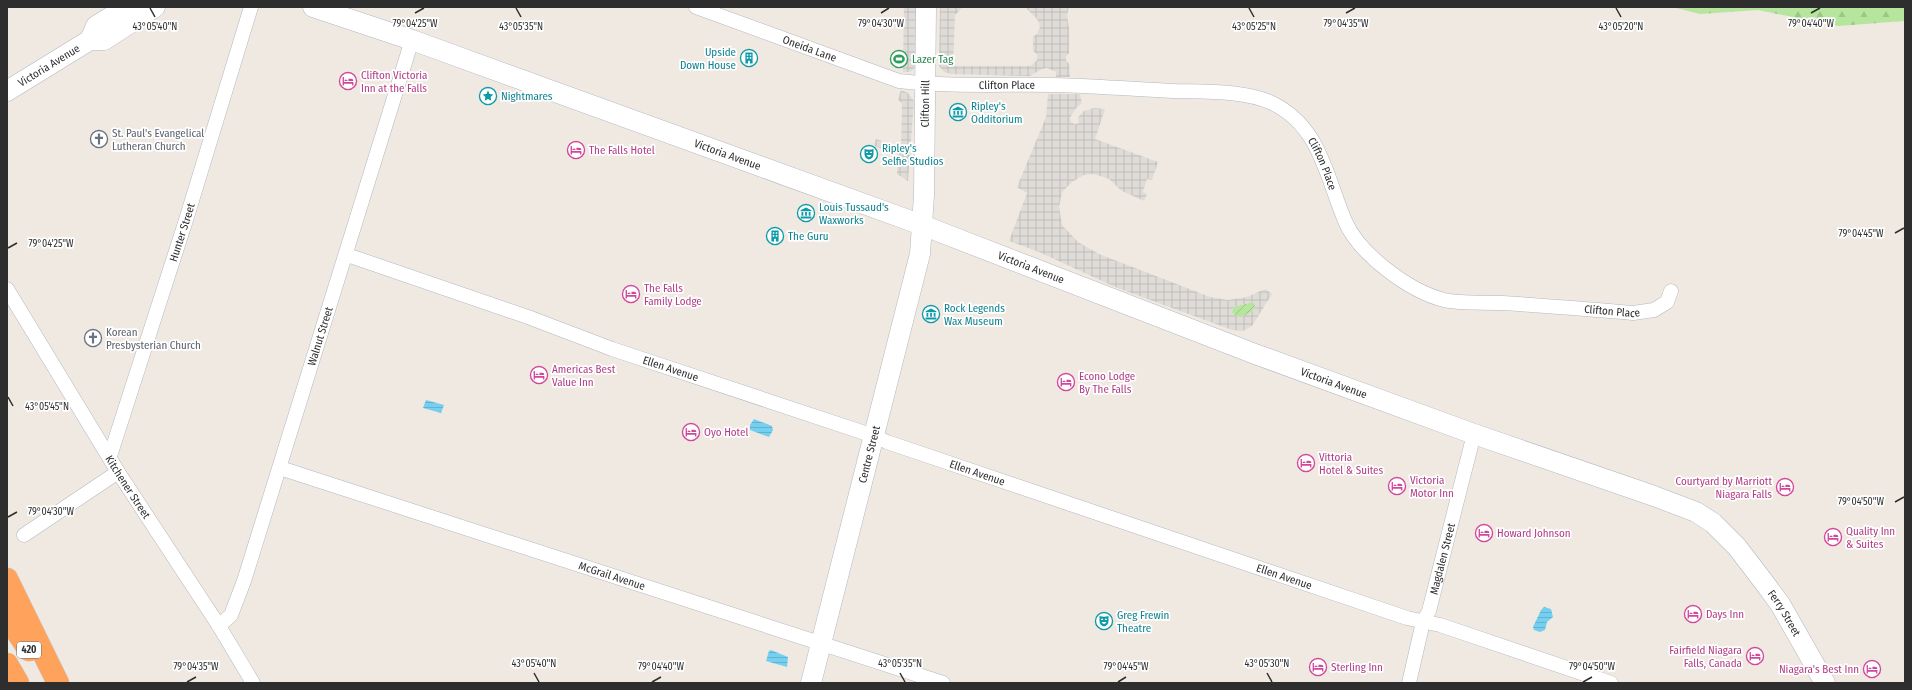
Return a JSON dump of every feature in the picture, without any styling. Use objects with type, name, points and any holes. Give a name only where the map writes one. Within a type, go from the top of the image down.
[{"type":"highway","points":[[7,579],[58,683]]},
{"type":"highway","name":"420","points":[[7,617],[51,683]]},
{"type":"highway","name":"420","points":[[7,664],[18,683]]},
{"type":"main road","name":"Victoria Avenue","points":[[90,40],[96,26],[127,7]]},
{"type":"main road","name":"Victoria Avenue","points":[[7,92],[90,40],[104,40],[155,7]]},
{"type":"main road","name":"Victoria Avenue","points":[[313,7],[412,40],[922,225],[1250,352],[1474,434],[1654,496],[1696,512],[1713,523],[1737,547]]},
{"type":"main road","name":"Clifton Hill","points":[[922,225],[926,84],[926,7]]},
{"type":"main road","name":"Centre Street","points":[[811,683],[920,254],[922,225]]},
{"type":"main road","name":"Ferry Street","points":[[1737,547],[1780,604],[1825,683]]},
{"type":"street","name":"Hunter Street","points":[[110,456],[186,220],[251,7]]},
{"type":"street","name":"Oneida Lane","points":[[696,7],[899,81],[926,84]]},
{"type":"street","name":"Walnut Street","points":[[219,626],[231,615],[244,582],[347,255],[412,40]]},
{"type":"street","name":"Clifton Place","points":[[926,84],[1062,85],[1247,96],[1271,103],[1292,116],[1306,131],[1323,159],[1346,222],[1355,237],[1385,270],[1413,288],[1445,300],[1633,312],[1654,310],[1667,302],[1670,291]]},
{"type":"street","name":"Ellen Avenue","points":[[347,255],[528,317],[612,349],[874,436],[887,442],[1109,518],[1423,622],[1440,625],[1611,683]]},
{"type":"street","name":"Kitchener Street","points":[[7,289],[110,456],[118,472],[219,626],[253,683]]},
{"type":"street","name":"Magdalen Street","points":[[1409,683],[1423,622],[1429,611],[1474,434]]},
{"type":"street","name":"McGrail Avenue","points":[[280,468],[943,683]]},
{"type":"street","points":[[24,534],[118,472]]},
{"type":"green space","points":[[1672,7],[1905,7],[1905,21],[1838,26],[1758,10],[1700,14]]},
{"type":"green space","points":[[1252,302],[1255,303],[1255,307],[1249,314],[1238,317],[1232,313],[1233,307]]},
{"type":"shaded area","points":[[904,7],[916,7],[915,67],[912,71],[908,72],[903,72]]},
{"type":"shaded area","points":[[940,7],[963,7],[1069,7],[1067,15],[1069,29],[1069,53],[1066,56],[1066,60],[1069,64],[1070,77],[1056,77],[1056,72],[1047,68],[1042,69],[1030,76],[951,74],[944,72],[939,66]],"holes":[[[963,7],[1026,8],[1037,19],[1040,27],[1037,34],[1033,37],[1033,51],[1037,54],[1037,60],[1032,65],[953,66],[955,15]]]},
{"type":"shaded area","points":[[901,90],[908,93],[914,101],[908,181],[897,174],[898,154],[874,146],[876,139],[882,141],[881,145],[901,152],[902,104],[898,99]]},
{"type":"shaded area","points":[[1048,94],[1080,94],[1082,103],[1076,108],[1070,118],[1071,122],[1075,124],[1079,123],[1078,117],[1084,111],[1094,108],[1105,109],[1095,139],[1158,162],[1152,180],[1147,179],[1143,192],[1147,194],[1144,201],[1122,191],[1109,179],[1094,174],[1084,175],[1072,182],[1062,192],[1059,207],[1062,225],[1078,242],[1099,254],[1210,297],[1228,300],[1247,297],[1265,289],[1272,294],[1252,326],[1243,331],[1232,330],[1115,287],[1039,252],[1009,241],[1027,193],[1017,187],[1046,117]],"holes":[[[1254,302],[1255,307],[1249,314],[1238,317],[1232,313],[1233,307]]]},
{"type":"water","points":[[426,400],[444,405],[441,413],[423,408]]},
{"type":"water","points":[[754,419],[772,426],[773,430],[769,437],[750,430],[750,425]]},
{"type":"water","points":[[1544,607],[1551,609],[1553,617],[1547,622],[1545,630],[1540,632],[1534,630],[1533,627]]},
{"type":"water","points":[[771,650],[788,657],[787,667],[766,661],[769,651]]},
{"type":"place","name":"Upside Down House","points":[[749,58]]},
{"type":"place","name":"Lazer Tag","points":[[899,59]]},
{"type":"place","name":"Clifton Victoria Inn at the Falls","points":[[348,81]]},
{"type":"place","name":"Nightmares","points":[[488,96]]},
{"type":"place","name":"Ripley's Odditorium","points":[[958,112]]},
{"type":"place","name":"St. Paul's Evangelical Lutheran Church","points":[[99,139]]},
{"type":"place","name":"The Falls Hotel","points":[[576,150]]},
{"type":"place","name":"Ripley's Selfie Studios","points":[[869,154]]},
{"type":"place","name":"Louis Tussaud's Waxworks","points":[[806,213]]},
{"type":"place","name":"The Guru","points":[[775,236]]},
{"type":"place","name":"The Falls Family Lodge","points":[[631,294]]},
{"type":"place","name":"Rock Legends Wax Museum","points":[[931,314]]},
{"type":"place","name":"Korean Presbysterian Church","points":[[93,338]]},
{"type":"place","name":"Americas Best Value Inn","points":[[539,375]]},
{"type":"place","name":"Econo Lodge By The Falls","points":[[1066,382]]},
{"type":"place","name":"Oyo Hotel","points":[[691,432]]},
{"type":"place","name":"Vittoria Hotel & Suites","points":[[1306,463]]},
{"type":"place","name":"Victoria Motor Inn","points":[[1397,486]]},
{"type":"place","name":"Courtyard by Marriott Niagara Falls","points":[[1785,487]]},
{"type":"place","name":"Howard Johnson","points":[[1484,533]]},
{"type":"place","name":"Quality Inn & Suites","points":[[1833,537]]},
{"type":"place","name":"Days Inn","points":[[1693,614]]},
{"type":"place","name":"Greg Frewin Theatre","points":[[1104,621]]},
{"type":"place","name":"Fairfield Niagara Falls, Canada","points":[[1755,656]]},
{"type":"place","name":"Sterling Inn","points":[[1318,667]]},
{"type":"place","name":"Niagara's Best Inn","points":[[1872,669]]}]
